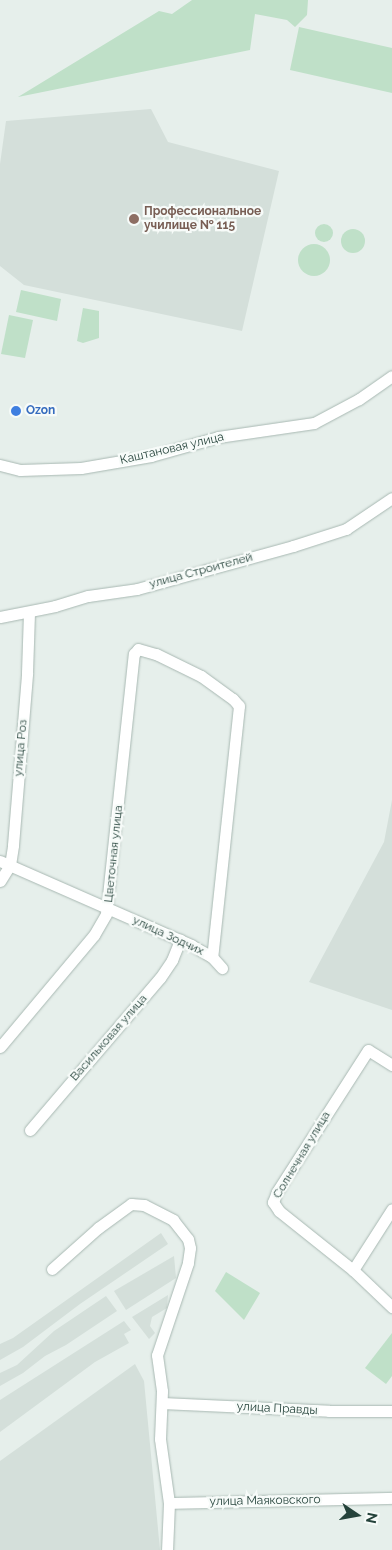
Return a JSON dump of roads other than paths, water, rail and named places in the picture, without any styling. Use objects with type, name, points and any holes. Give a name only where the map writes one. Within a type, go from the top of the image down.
[{"type":"street","name":"Каштановая улица","points":[[0,465],[20,470],[80,468],[151,456],[218,437],[314,423],[359,399],[392,376]]},
{"type":"street","name":"улица Строителей","points":[[0,617],[29,612],[88,596],[128,591],[301,544],[346,529],[392,498]]},
{"type":"street","name":"улица Роз","points":[[0,881],[5,863],[27,673],[29,612]]},
{"type":"street","name":"Цветочная улица","points":[[0,1047],[94,934],[108,908],[134,654],[136,650],[143,649],[180,665],[233,698],[239,706],[212,957]]},
{"type":"street","name":"улица Зодчих","points":[[5,863],[180,940],[212,957],[222,968]]},
{"type":"street","name":"Васильковая улица","points":[[30,1130],[160,978],[172,960],[180,940]]},
{"type":"street","name":"Солнечная улица","points":[[392,1065],[368,1050],[274,1199],[274,1206],[278,1211],[353,1270],[392,1307]]},
{"type":"street","points":[[52,1269],[98,1228],[131,1204],[150,1207],[173,1220],[188,1239],[190,1252],[184,1278],[157,1355],[162,1391],[160,1439],[169,1503],[167,1550]]},
{"type":"street","points":[[353,1270],[392,1209]]},
{"type":"street","name":"улица Правды","points":[[162,1403],[329,1411],[392,1411]]},
{"type":"street","name":"улица Маяковского","points":[[169,1503],[392,1498]]},
{"type":"place","name":"Профессиональное училище № 115","points":[[134,219]]},
{"type":"place","name":"Ozon","points":[[16,411]]}]
